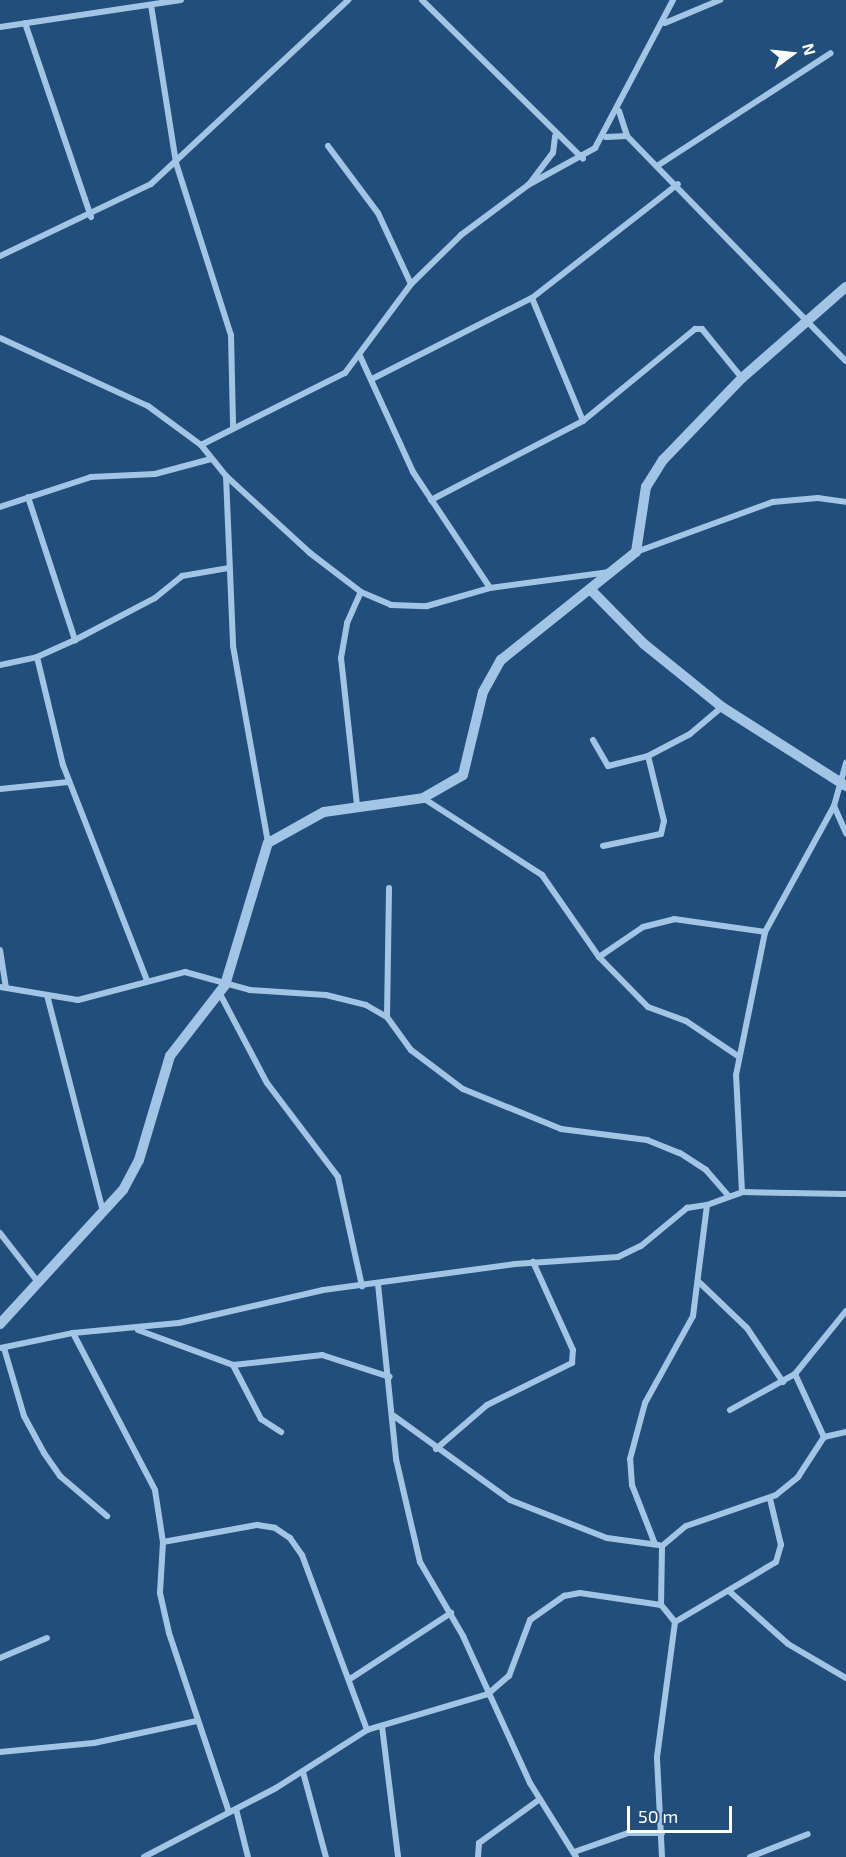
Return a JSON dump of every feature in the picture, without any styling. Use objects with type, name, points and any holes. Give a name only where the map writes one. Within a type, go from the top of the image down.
[{"type":"street","points":[[0,27],[181,0]]},
{"type":"street","points":[[0,256],[91,217],[176,163],[348,0]]},
{"type":"street","points":[[422,0],[555,136],[583,159]]},
{"type":"street","points":[[528,185],[583,159],[606,137],[645,48],[665,23],[673,0]]},
{"type":"street","points":[[665,23],[720,0]]},
{"type":"street","points":[[151,5],[176,163],[231,335],[233,426]]},
{"type":"street","points":[[25,23],[91,217]]},
{"type":"street","points":[[657,166],[831,53]]},
{"type":"street","points":[[618,110],[627,136],[678,184],[846,360]]},
{"type":"street","points":[[201,445],[233,426],[325,386],[360,356],[411,284],[461,235],[528,185],[544,170],[555,136]]},
{"type":"street","points":[[606,137],[627,136]]},
{"type":"street","points":[[328,146],[378,213],[411,284]]},
{"type":"street","points":[[372,379],[532,298],[678,184]]},
{"type":"street","points":[[636,552],[646,488],[663,460],[742,378],[846,287]]},
{"type":"street","points":[[532,298],[583,421]]},
{"type":"street","points":[[430,500],[583,421],[695,329],[702,329],[742,378]]},
{"type":"street","points":[[0,338],[124,393],[201,445],[226,476],[361,592],[406,608],[490,588],[611,572]]},
{"type":"street","points":[[360,356],[430,500],[490,588]]},
{"type":"street","points":[[0,507],[91,477],[155,474],[211,459]]},
{"type":"street","points":[[0,1324],[103,1213],[139,1160],[170,1056],[223,989],[268,843],[240,704],[229,568],[226,476]]},
{"type":"street","points":[[28,497],[75,640]]},
{"type":"street","points":[[268,843],[301,821],[357,806],[423,798],[463,775],[483,692],[501,660],[636,552],[772,502],[818,498],[846,502]]},
{"type":"street","points":[[0,665],[37,657],[75,640],[155,598],[182,576],[229,568]]},
{"type":"street","points":[[590,589],[645,644],[722,707],[842,784]]},
{"type":"street","points":[[357,806],[340,658],[361,592]]},
{"type":"street","points":[[37,657],[69,782],[147,981]]},
{"type":"street","points":[[592,740],[608,766],[648,756],[690,734],[722,707]]},
{"type":"street","points":[[603,846],[656,837],[664,828],[648,756]]},
{"type":"street","points":[[742,1192],[738,1056],[765,932],[834,806],[846,763]]},
{"type":"street","points":[[0,789],[69,782]]},
{"type":"street","points":[[423,798],[542,875],[599,957],[659,1015],[686,1021],[738,1056]]},
{"type":"street","points":[[834,806],[846,833]]},
{"type":"street","points":[[387,1017],[390,888]]},
{"type":"street","points":[[599,957],[643,927],[674,919],[765,932]]},
{"type":"street","points":[[0,950],[3,987],[47,995],[98,997],[147,981],[185,972],[223,989],[326,995],[387,1017],[411,1050],[463,1089],[561,1129],[647,1140],[680,1153],[706,1170],[728,1196]]},
{"type":"street","points":[[223,989],[267,1083],[338,1177],[362,1286]]},
{"type":"street","points":[[47,995],[103,1213]]},
{"type":"street","points":[[107,1516],[60,1476],[44,1453],[24,1416],[2,1348],[73,1333],[138,1329],[362,1286],[533,1262],[618,1257],[641,1246],[687,1208],[742,1192],[846,1194]]},
{"type":"street","points":[[662,1857],[660,1715],[675,1622],[661,1605],[659,1545],[632,1485],[630,1459],[645,1403],[693,1316],[700,1283],[707,1204]]},
{"type":"street","points":[[0,1233],[39,1283]]},
{"type":"street","points":[[436,1449],[487,1405],[572,1363],[573,1350],[533,1262]]},
{"type":"street","points":[[700,1283],[747,1328],[783,1382]]},
{"type":"street","points":[[378,1284],[390,1377],[396,1459],[420,1562],[451,1613],[540,1800],[575,1854],[628,1833],[662,1833]]},
{"type":"street","points":[[730,1410],[795,1374],[846,1311]]},
{"type":"street","points":[[138,1329],[233,1365],[322,1355],[390,1377]]},
{"type":"street","points":[[73,1333],[138,1450],[155,1490],[163,1542],[159,1593],[197,1721],[229,1812]]},
{"type":"street","points":[[233,1365],[261,1419],[281,1432]]},
{"type":"street","points":[[795,1374],[824,1437]]},
{"type":"street","points":[[394,1416],[436,1449],[510,1500],[608,1538],[659,1545],[686,1526],[770,1499],[798,1477],[824,1437],[846,1432]]},
{"type":"street","points":[[675,1622],[729,1591],[782,1556],[770,1499]]},
{"type":"street","points":[[163,1542],[257,1525],[275,1528],[290,1538],[302,1555],[323,1623],[350,1679],[367,1730]]},
{"type":"street","points":[[729,1591],[788,1644],[846,1678]]},
{"type":"street","points":[[144,1857],[303,1772],[367,1730],[488,1694],[509,1676],[530,1620],[564,1596],[580,1593],[661,1605]]},
{"type":"street","points":[[350,1679],[451,1613]]},
{"type":"street","points":[[0,1658],[47,1638]]},
{"type":"street","points":[[0,1752],[94,1743],[197,1721]]},
{"type":"street","points":[[382,1726],[398,1857]]},
{"type":"street","points":[[303,1772],[326,1857]]},
{"type":"street","points":[[478,1857],[478,1843],[540,1800]]},
{"type":"street","points":[[236,1809],[248,1857]]},
{"type":"street","points":[[750,1857],[808,1834]]}]
